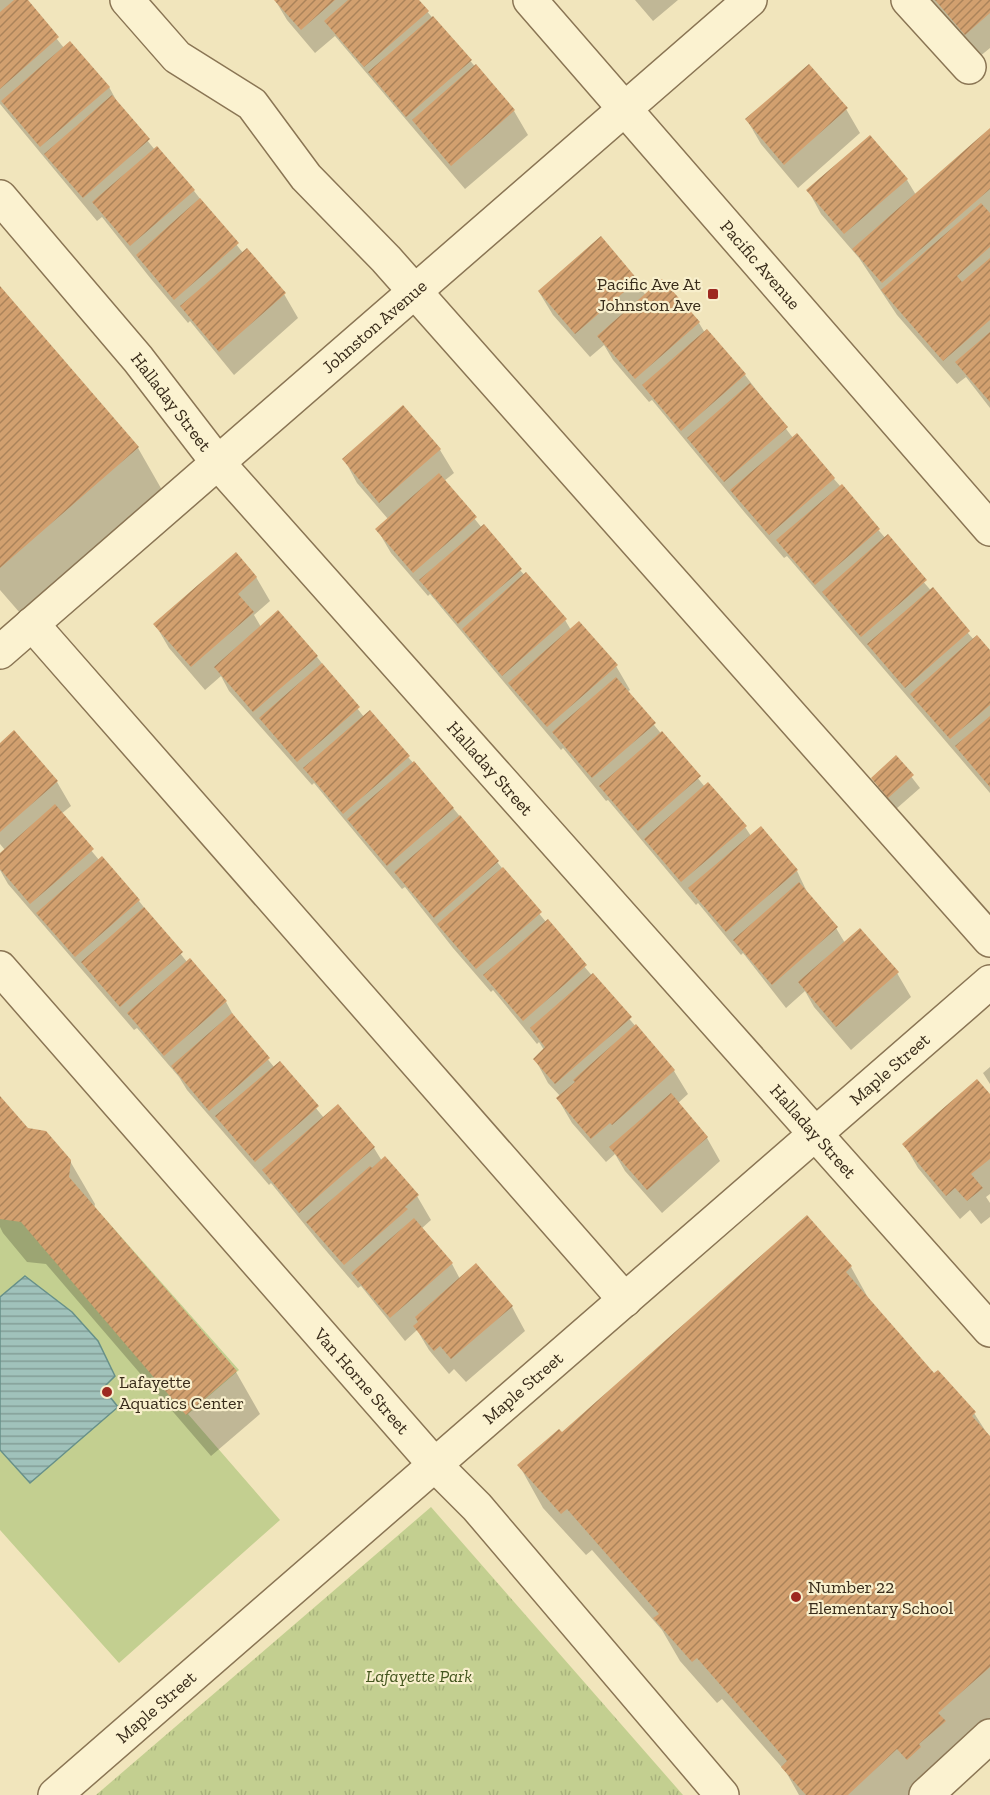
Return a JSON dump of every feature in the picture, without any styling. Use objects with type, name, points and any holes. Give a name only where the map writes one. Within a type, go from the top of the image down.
[{"type":"street","points":[[127,0],[177,57],[252,104],[306,177],[386,259],[990,940]]},
{"type":"street","name":"Pacific Avenue","points":[[530,0],[990,529]]},
{"type":"street","name":"Johnston Avenue","points":[[0,652],[750,0]]},
{"type":"street","points":[[908,0],[969,67]]},
{"type":"street","name":"Halladay Street","points":[[0,197],[138,359],[218,463],[817,1133],[990,1330]]},
{"type":"street","points":[[32,624],[625,1300]]},
{"type":"street","name":"Van Horne Street","points":[[0,968],[435,1465],[477,1507],[722,1795]]},
{"type":"street","name":"Maple Street","points":[[55,1795],[990,982]]},
{"type":"street","points":[[926,1795],[990,1736]]},
{"type":"green space","name":"Lafayette Aquatics Center","points":[[0,1100],[239,1370],[188,1414],[280,1520],[119,1663],[0,1530]]},
{"type":"green space","name":"Lafayette Park","points":[[431,1507],[683,1795],[96,1795]]},
{"type":"water","points":[[25,1276],[72,1312],[98,1341],[115,1376],[103,1388],[118,1407],[30,1483],[0,1450],[0,1297]]},
{"type":"building","points":[[14,0],[28,0],[59,37],[0,89],[0,12]]},
{"type":"building","points":[[274,0],[335,0],[301,30]]},
{"type":"building","points":[[348,0],[419,0],[429,11],[364,67],[324,21]]},
{"type":"building","points":[[935,0],[990,0],[990,13],[965,35]]},
{"type":"building","points":[[433,16],[472,60],[406,117],[368,72]]},
{"type":"building","points":[[70,41],[110,87],[40,147],[1,101]]},
{"type":"building","points":[[476,64],[515,110],[451,166],[412,120]]},
{"type":"building","points":[[809,64],[848,108],[784,165],[745,119]]},
{"type":"building","points":[[112,95],[150,139],[83,198],[44,154]]},
{"type":"building","points":[[990,128],[990,189],[882,283],[852,249]]},
{"type":"building","points":[[870,135],[908,179],[844,234],[806,190]]},
{"type":"building","points":[[157,146],[195,190],[130,246],[92,202]]},
{"type":"building","points":[[200,198],[239,243],[174,300],[136,255]]},
{"type":"building","points":[[981,203],[990,213],[990,247],[957,276],[962,282],[990,258],[990,320],[943,361],[881,290]]},
{"type":"building","points":[[601,236],[638,280],[575,334],[538,291]]},
{"type":"building","points":[[247,248],[286,293],[219,352],[180,306]]},
{"type":"building","points":[[662,279],[700,322],[635,379],[597,336]]},
{"type":"building","points":[[0,286],[139,447],[0,568]]},
{"type":"building","points":[[707,329],[746,374],[681,431],[642,385]]},
{"type":"building","points":[[990,332],[990,402],[955,362]]},
{"type":"building","points":[[750,383],[788,427],[724,482],[687,438]]},
{"type":"building","points":[[403,405],[441,449],[379,503],[342,459]]},
{"type":"building","points":[[797,433],[835,478],[769,535],[730,490]]},
{"type":"building","points":[[439,473],[477,517],[413,573],[375,529]]},
{"type":"building","points":[[842,484],[880,529],[815,585],[776,540]]},
{"type":"building","points":[[484,524],[522,569],[458,624],[419,580]]},
{"type":"building","points":[[888,534],[927,580],[861,637],[822,592]]},
{"type":"building","points":[[236,552],[257,577],[238,594],[254,612],[191,667],[153,624]]},
{"type":"building","points":[[526,572],[567,619],[502,676],[462,629]]},
{"type":"building","points":[[933,587],[970,631],[905,688],[867,644]]},
{"type":"building","points":[[278,610],[318,656],[253,712],[214,667]]},
{"type":"building","points":[[579,621],[618,665],[547,727],[508,683]]},
{"type":"building","points":[[977,635],[990,650],[990,705],[950,739],[910,694]]},
{"type":"building","points":[[322,663],[360,707],[297,762],[259,718]]},
{"type":"building","points":[[616,677],[656,723],[592,778],[552,732]]},
{"type":"building","points":[[370,710],[410,756],[343,814],[303,768]]},
{"type":"building","points":[[990,716],[990,787],[955,746]]},
{"type":"building","points":[[14,730],[58,781],[0,832],[0,743]]},
{"type":"building","points":[[662,731],[701,776],[638,831],[599,786]]},
{"type":"building","points":[[896,755],[914,775],[888,798],[871,778]]},
{"type":"building","points":[[414,761],[454,808],[387,866],[347,819]]},
{"type":"building","points":[[708,782],[747,826],[681,882],[644,839]]},
{"type":"building","points":[[55,804],[94,849],[30,904],[0,869],[0,853]]},
{"type":"building","points":[[460,815],[499,861],[434,918],[394,872]]},
{"type":"building","points":[[761,826],[798,870],[726,932],[688,888]]},
{"type":"building","points":[[102,856],[140,900],[75,957],[36,913]]},
{"type":"building","points":[[503,867],[542,912],[476,969],[437,924]]},
{"type":"building","points":[[799,882],[838,927],[772,985],[733,940]]},
{"type":"building","points":[[144,907],[183,952],[120,1007],[81,962]]},
{"type":"building","points":[[548,919],[587,965],[523,1021],[483,975]]},
{"type":"building","points":[[860,928],[899,972],[836,1027],[798,982]]},
{"type":"building","points":[[190,958],[227,1001],[164,1056],[127,1013]]},
{"type":"building","points":[[593,973],[632,1017],[555,1084],[533,1059],[545,1047],[530,1028]]},
{"type":"building","points":[[232,1013],[270,1058],[209,1111],[171,1066]]},
{"type":"building","points":[[636,1024],[675,1070],[612,1125],[610,1123],[591,1139],[556,1098]]},
{"type":"building","points":[[280,1061],[319,1106],[255,1162],[215,1116]]},
{"type":"building","points":[[977,1079],[990,1094],[990,1159],[971,1174],[983,1188],[967,1201],[955,1188],[946,1196],[902,1144]]},
{"type":"building","points":[[671,1093],[708,1137],[647,1190],[609,1147]]},
{"type":"building","points":[[0,1096],[28,1128],[46,1131],[71,1160],[69,1177],[237,1371],[186,1415],[21,1222],[0,1219]]},
{"type":"building","points":[[338,1104],[375,1147],[299,1213],[262,1170]]},
{"type":"building","points":[[385,1156],[419,1195],[405,1207],[408,1209],[344,1265],[306,1222],[370,1166],[372,1168]]},
{"type":"building","name":"Number 22 Elementary School","points":[[807,1215],[852,1266],[846,1272],[934,1373],[938,1370],[976,1412],[972,1416],[990,1436],[990,1667],[938,1713],[946,1721],[919,1744],[921,1747],[907,1760],[897,1749],[848,1795],[806,1795],[781,1767],[787,1761],[697,1658],[692,1662],[653,1618],[659,1614],[567,1509],[561,1514],[517,1465],[559,1429],[562,1432]]},
{"type":"building","points":[[414,1218],[453,1263],[390,1318],[351,1273]]},
{"type":"building","points":[[476,1263],[513,1306],[451,1359],[440,1346],[434,1351],[413,1326],[418,1322],[415,1317]]},
{"type":"place","name":"Pacific Ave At Johnston Ave","points":[[713,294]]},
{"type":"place","name":"Lafayette Aquatics Center","points":[[107,1392]]},
{"type":"place","name":"Number 22 Elementary School","points":[[796,1597]]}]
